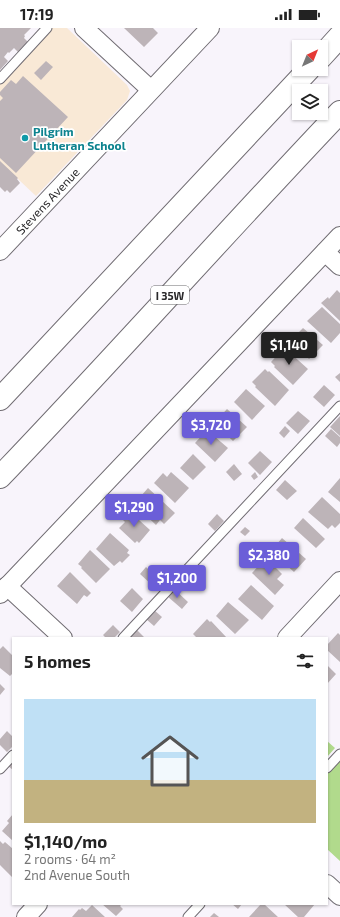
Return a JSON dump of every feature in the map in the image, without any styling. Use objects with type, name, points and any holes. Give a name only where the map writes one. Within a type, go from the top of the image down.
[{"type":"highway","points":[[328,49],[340,36]]},
{"type":"highway","points":[[0,399],[302,76]]},
{"type":"highway","name":"I 35W","points":[[0,477],[49,426],[267,188],[340,112]]},
{"type":"street","points":[[84,28],[151,90]]},
{"type":"street","name":"Stevens Avenue","points":[[0,251],[210,28]]},
{"type":"street","points":[[62,637],[4,590],[340,236]]},
{"type":"street","points":[[325,252],[340,266]]},
{"type":"street","points":[[288,637],[340,581]]},
{"type":"street","points":[[328,885],[340,896]]},
{"type":"street","points":[[26,917],[37,905]]},
{"type":"lane","points":[[0,79],[47,28]]},
{"type":"lane","points":[[124,637],[340,406]]},
{"type":"lane","points":[[328,767],[340,754]]},
{"type":"lane","points":[[0,768],[12,756]]},
{"type":"lane","points":[[188,917],[199,905]]},
{"type":"shaded area","points":[[51,28],[67,28],[127,85],[130,91],[127,100],[36,196],[0,162],[0,83]]},
{"type":"green space","points":[[328,742],[335,748],[328,756]]},
{"type":"green space","points":[[340,760],[340,861],[328,850],[328,773]]},
{"type":"building","points":[[0,28],[31,28],[24,35],[24,38],[28,42],[19,53],[14,48],[9,53],[8,52],[4,57],[8,61],[0,70]]},
{"type":"building","points":[[124,28],[153,28],[158,33],[144,47]]},
{"type":"building","points":[[46,61],[53,67],[41,80],[34,73]]},
{"type":"building","name":"Pilgrim Lutheran School","points":[[23,76],[68,117],[16,173],[0,158],[0,101],[3,98],[0,95],[0,92],[11,80],[16,84]]},
{"type":"building","points":[[0,161],[18,178],[17,179],[20,183],[10,193],[7,190],[5,192],[0,187]]},
{"type":"building","points":[[337,290],[340,293],[340,321],[321,303],[328,297],[329,299]]},
{"type":"building","points":[[322,307],[340,324],[340,333],[331,343],[307,321]]},
{"type":"building","points":[[303,328],[323,345],[309,359],[291,340]]},
{"type":"building","points":[[284,348],[308,369],[293,385],[274,367],[275,366],[271,362]]},
{"type":"building","points":[[265,369],[289,390],[275,406],[255,387],[256,386],[252,382]]},
{"type":"building","points":[[340,373],[340,382],[335,377]]},
{"type":"building","points":[[324,385],[335,395],[324,407],[313,397]]},
{"type":"building","points":[[246,389],[265,406],[252,420],[234,402]]},
{"type":"building","points":[[227,409],[247,427],[233,441],[214,423]]},
{"type":"building","points":[[298,411],[310,421],[298,434],[286,423]]},
{"type":"building","points":[[340,416],[340,436],[330,427]]},
{"type":"building","points":[[285,426],[290,431],[284,438],[279,433]]},
{"type":"building","points":[[331,429],[340,437],[340,443],[337,447],[325,436]]},
{"type":"building","points":[[207,430],[228,448],[215,462],[195,443]]},
{"type":"building","points":[[260,451],[272,462],[260,475],[248,463]]},
{"type":"building","points":[[193,454],[206,467],[193,480],[180,468]]},
{"type":"building","points":[[234,464],[242,474],[234,481],[226,472]]},
{"type":"building","points":[[171,472],[189,488],[175,503],[154,483],[163,473],[167,477]]},
{"type":"building","points":[[255,472],[258,477],[254,480],[251,476]]},
{"type":"building","points":[[340,478],[340,502],[328,492]]},
{"type":"building","points":[[285,480],[297,491],[287,500],[276,490]]},
{"type":"building","points":[[148,488],[175,513],[164,524],[160,520],[156,525],[134,504]]},
{"type":"building","points":[[322,497],[340,514],[340,523],[335,528],[332,525],[328,529],[308,512]]},
{"type":"building","points":[[128,510],[150,530],[139,543],[137,541],[135,543],[119,528],[125,522],[121,518]]},
{"type":"building","points":[[217,514],[224,521],[215,531],[208,524]]},
{"type":"building","points":[[303,518],[325,539],[316,548],[294,528]]},
{"type":"building","points":[[245,527],[250,531],[245,536],[240,532]]},
{"type":"building","points":[[110,533],[129,550],[127,553],[130,555],[122,563],[120,561],[114,566],[96,549]]},
{"type":"building","points":[[282,538],[306,559],[294,572],[271,551]]},
{"type":"building","points":[[90,550],[110,569],[96,583],[78,564]]},
{"type":"building","points":[[266,558],[282,574],[277,579],[284,585],[275,595],[252,573]]},
{"type":"building","points":[[146,567],[158,578],[152,585],[140,574]]},
{"type":"building","points":[[193,569],[200,576],[190,587],[183,580]]},
{"type":"building","points":[[70,572],[91,593],[87,597],[84,595],[77,604],[57,586]]},
{"type":"building","points":[[251,585],[274,606],[262,620],[238,599]]},
{"type":"building","points":[[132,588],[143,599],[132,612],[120,601]]},
{"type":"building","points":[[173,588],[188,602],[182,609],[167,596]]},
{"type":"building","points":[[228,602],[249,620],[235,634],[216,616]]},
{"type":"building","points":[[154,610],[162,617],[154,626],[146,619]]},
{"type":"building","points":[[207,619],[210,622],[211,621],[226,637],[196,637],[193,634]]},
{"type":"building","points":[[113,625],[120,632],[115,637],[105,637],[103,635]]},
{"type":"building","points":[[136,629],[144,637],[128,637]]},
{"type":"building","points":[[338,633],[340,635],[340,662],[328,651],[328,644]]},
{"type":"building","points":[[3,646],[12,655],[12,674],[10,676],[0,668],[0,649]]},
{"type":"building","points":[[328,666],[336,674],[328,683]]},
{"type":"building","points":[[0,684],[5,689],[0,695]]},
{"type":"building","points":[[7,731],[12,736],[12,747],[7,752],[0,745],[0,739]]},
{"type":"building","points":[[12,762],[12,769],[8,766]]},
{"type":"building","points":[[12,815],[12,840],[2,831],[9,823],[7,821]]},
{"type":"building","points":[[0,841],[3,844],[5,842],[12,848],[12,877],[0,865]]},
{"type":"building","points":[[92,905],[105,917],[72,917],[79,909],[80,910],[82,908],[86,911]]},
{"type":"building","points":[[103,905],[121,905],[120,906],[123,909],[116,916]]},
{"type":"building","points":[[233,905],[241,905],[238,909]]},
{"type":"building","points":[[260,905],[265,905],[278,917],[249,917]]},
{"type":"building","points":[[285,905],[314,905],[304,917],[298,917]]},
{"type":"building","points":[[214,913],[219,917],[210,917]]},
{"type":"place","name":"Pilgrim Lutheran School","points":[[25,138]]}]
